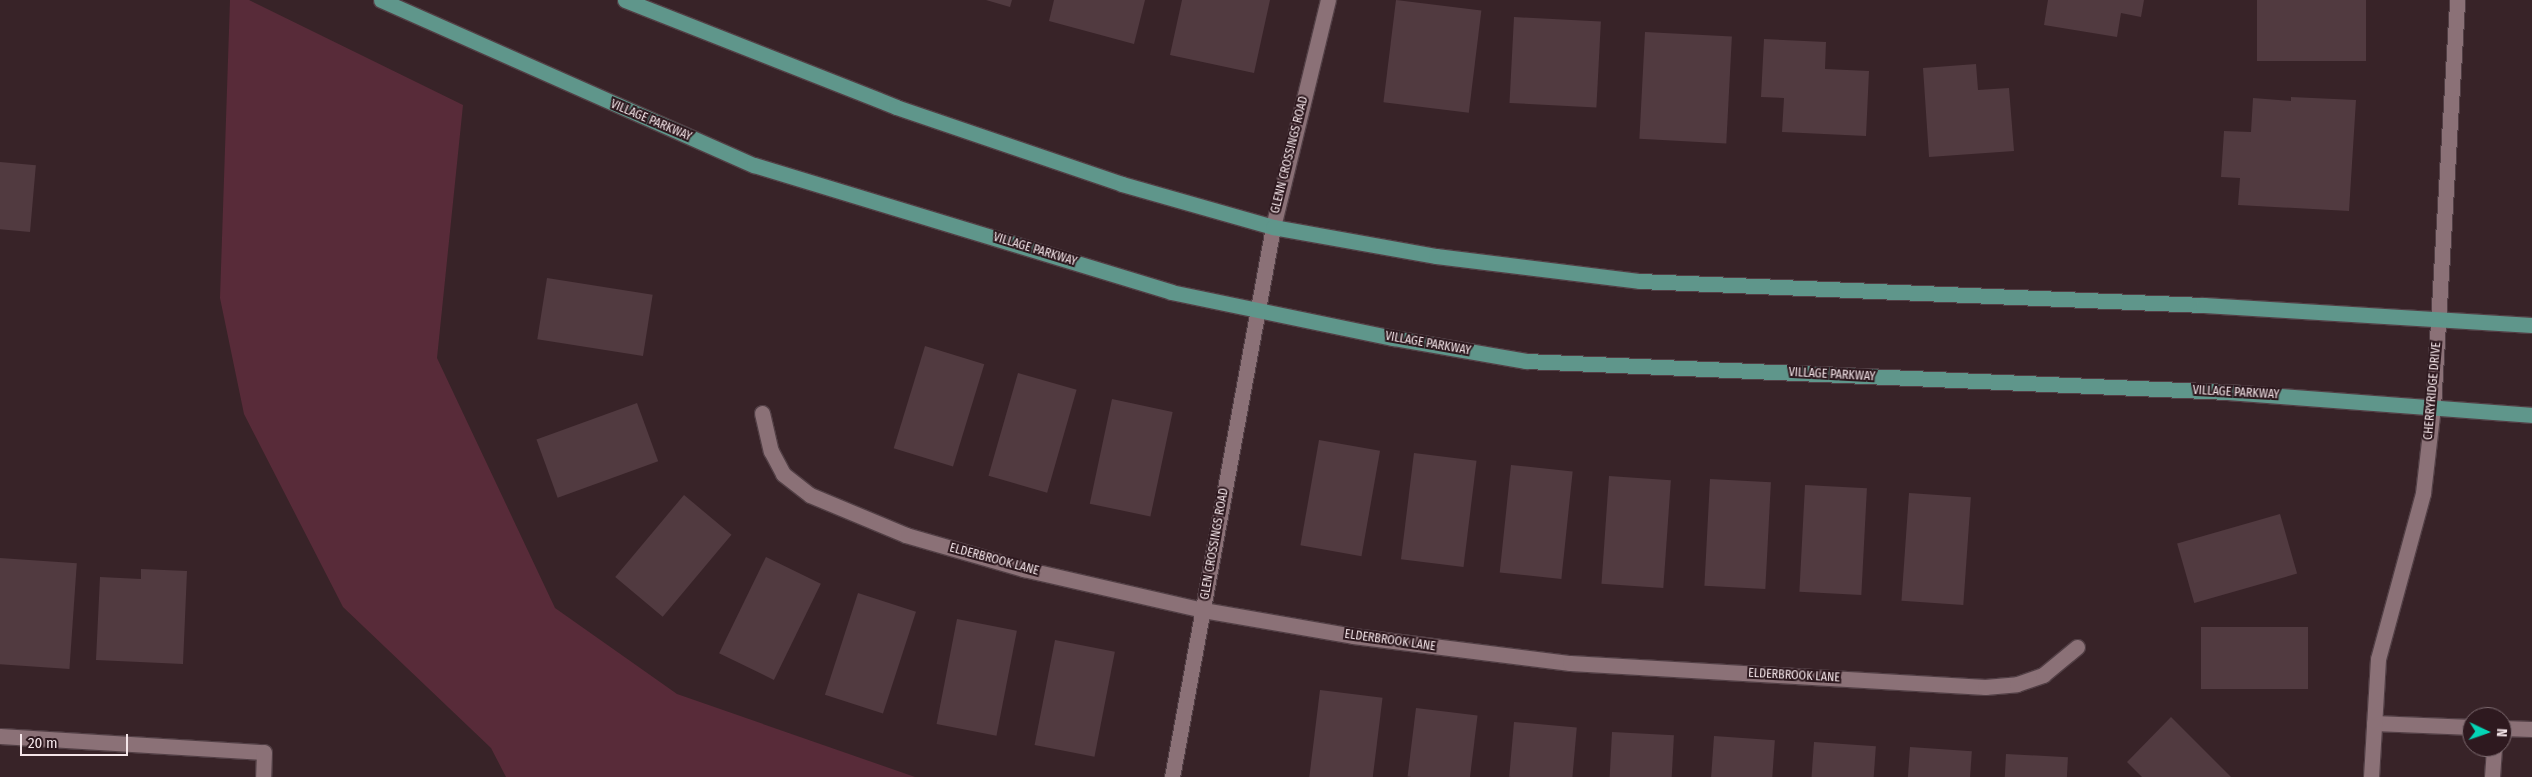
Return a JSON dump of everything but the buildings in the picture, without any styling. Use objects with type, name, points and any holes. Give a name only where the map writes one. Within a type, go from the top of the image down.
[{"type":"main road","name":"VILLAGE PARKWAY","points":[[381,0],[754,165],[1171,292],[1258,310],[1526,361],[2228,392],[2532,415]]},
{"type":"main road","points":[[625,0],[896,107],[1122,184],[1273,227],[1436,256],[1640,281],[2438,318],[2532,325]]},
{"type":"street","name":"GLENN CROSSINGS ROAD","points":[[1258,310],[1273,227],[1328,0]]},
{"type":"street","name":"CHERRYRIDGE DRIVE","points":[[2371,777],[2378,659],[2423,493],[2432,407],[2457,0]]},
{"type":"street","name":"GLEN CROSSINGS ROAD","points":[[1172,777],[1258,310]]},
{"type":"street","name":"ELDERBROOK LANE","points":[[762,412],[771,451],[783,474],[810,495],[906,535],[1024,569],[1203,610],[1362,637],[1570,663],[1985,687],[2017,684],[2043,675],[2077,647]]},
{"type":"street","points":[[2374,724],[2462,727]]},
{"type":"street","points":[[2512,728],[2532,729]]},
{"type":"street","points":[[0,736],[264,752],[263,777]]},
{"type":"street","points":[[2492,777],[2493,757]]},
{"type":"shaded area","points":[[230,0],[249,0],[463,105],[437,358],[555,608],[677,694],[915,777],[506,777],[491,748],[343,607],[244,414],[220,298]]}]
